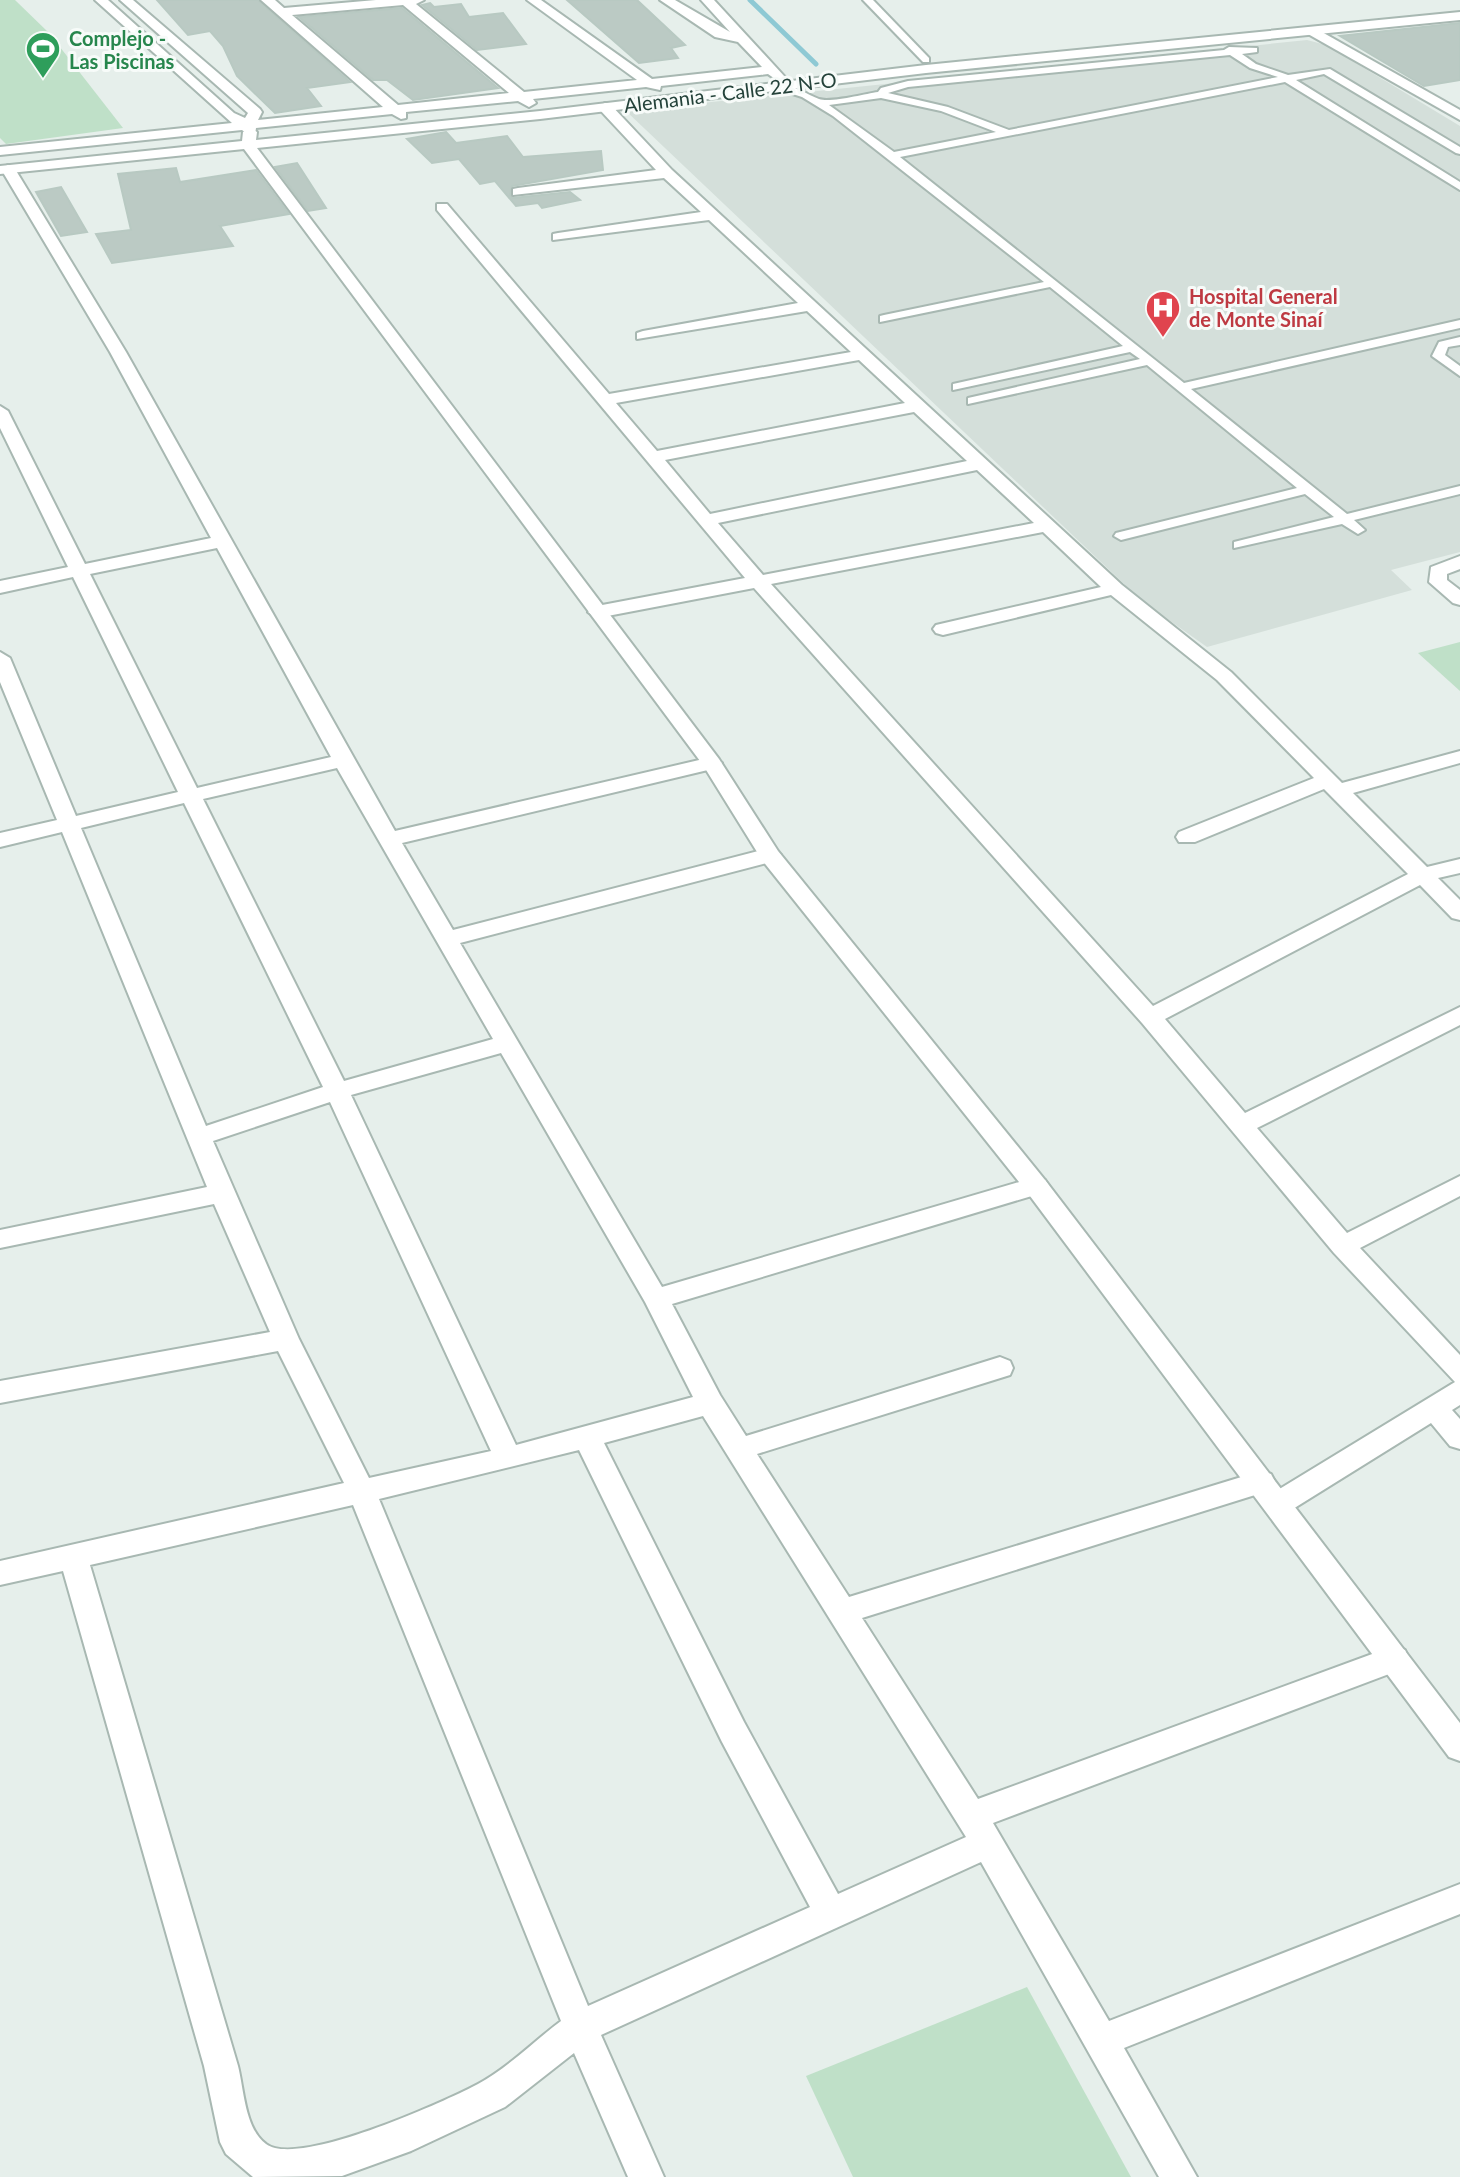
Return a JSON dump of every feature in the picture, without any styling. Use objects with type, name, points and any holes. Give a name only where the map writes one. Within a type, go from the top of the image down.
[{"type":"street","points":[[101,0],[249,134],[597,612],[712,763],[770,855],[1036,1186],[1460,1747]]},
{"type":"street","points":[[126,0],[255,112],[249,134]]},
{"type":"street","points":[[267,0],[399,114]]},
{"type":"street","points":[[283,12],[409,0],[527,101]]},
{"type":"street","points":[[533,0],[656,87]]},
{"type":"street","points":[[666,0],[720,34],[741,38]]},
{"type":"street","points":[[707,0],[775,78]]},
{"type":"street","name":"Alemania - Calle 22 N-O","points":[[2,162],[249,134],[605,107],[775,78],[926,60],[1460,7]]},
{"type":"street","name":"Alemania - Calle 22 N-O","points":[[775,78],[859,77],[1213,40],[1234,45],[1313,31],[1460,16]]},
{"type":"street","points":[[1313,31],[1460,116]]},
{"type":"street","points":[[249,134],[399,114],[775,78]]},
{"type":"street","points":[[605,107],[667,173],[1115,589],[1224,676],[1460,913]]},
{"type":"street","points":[[2,162],[118,352],[343,760],[656,1299],[710,1403],[979,1830],[1179,2177]]},
{"type":"street","points":[[518,192],[667,173]]},
{"type":"street","points":[[442,207],[757,580],[1150,1017],[1343,1246],[1460,1373]]},
{"type":"street","points":[[558,237],[713,215]]},
{"type":"street","points":[[643,336],[810,306]]},
{"type":"street","points":[[602,400],[863,355]]},
{"type":"street","points":[[653,457],[918,406]]},
{"type":"street","points":[[0,411],[337,1091],[508,1458]]},
{"type":"street","points":[[705,520],[980,464]]},
{"type":"street","points":[[597,612],[1047,526]]},
{"type":"street","points":[[0,587],[223,541]]},
{"type":"street","points":[[1460,562],[1438,571],[1438,582],[1460,599]]},
{"type":"street","points":[[943,629],[1115,589]]},
{"type":"street","points":[[0,658],[222,1193],[286,1339],[363,1493],[580,2027],[646,2177]]},
{"type":"street","points":[[1187,837],[1332,786],[1460,757]]},
{"type":"street","points":[[0,840],[343,760]]},
{"type":"street","points":[[389,839],[712,763]]},
{"type":"street","points":[[447,939],[770,855]]},
{"type":"street","points":[[1150,1017],[1423,875],[1460,866]]},
{"type":"street","points":[[1242,1125],[1460,1015]]},
{"type":"street","points":[[199,1137],[337,1091],[507,1043]]},
{"type":"street","points":[[1343,1246],[1460,1185]]},
{"type":"street","points":[[656,1299],[1036,1186]]},
{"type":"street","points":[[0,1239],[222,1193]]},
{"type":"street","points":[[0,1392],[286,1339]]},
{"type":"street","points":[[739,1449],[1000,1368]]},
{"type":"street","points":[[842,1612],[1269,1493],[1434,1408],[1460,1391]]},
{"type":"street","points":[[0,1573],[363,1493],[508,1458],[710,1403]]},
{"type":"street","points":[[1434,1408],[1460,1438]]},
{"type":"street","points":[[587,1437],[733,1732],[832,1915]]},
{"type":"street","points":[[73,1557],[221,2066],[238,2142],[259,2162],[281,2167],[346,2168],[411,2133],[493,2095],[580,2027],[832,1915],[979,1830],[1394,1659]]},
{"type":"street","points":[[1101,2041],[1460,1899]]},
{"type":"lane","points":[[868,0],[926,60]]},
{"type":"lane","points":[[1234,45],[1253,66],[1285,77]]},
{"type":"lane","points":[[821,103],[883,92],[908,84],[1234,45],[1254,50],[1285,77],[1460,187]]},
{"type":"lane","points":[[891,156],[1326,71],[1460,151]]},
{"type":"lane","points":[[859,77],[883,92],[944,109],[1008,133]]},
{"type":"lane","points":[[775,78],[821,103],[891,156],[1358,530]]},
{"type":"lane","points":[[884,319],[1053,283]]},
{"type":"lane","points":[[1182,387],[1460,324]]},
{"type":"lane","points":[[1460,341],[1443,345],[1438,351],[1438,356],[1460,372]]},
{"type":"lane","points":[[957,387],[1132,348]]},
{"type":"lane","points":[[972,401],[1149,361]]},
{"type":"lane","points":[[1121,536],[1308,489]]},
{"type":"lane","points":[[1239,545],[1460,490]]},
{"type":"shaded area","name":"Hospital General de Monte Sinaí","points":[[1307,40],[1326,45],[1460,126],[1460,552],[1391,570],[1412,590],[1207,647],[1142,601],[626,111]]},
{"type":"green space","name":"Complejo - Las Piscinas","points":[[0,0],[15,0],[49,33],[123,128],[6,144],[0,138]]},
{"type":"green space","points":[[1460,642],[1460,691],[1418,653]]},
{"type":"green space","points":[[1027,1987],[1131,2177],[853,2177],[806,2076]]},
{"type":"building","points":[[157,0],[258,0],[350,82],[307,88],[321,106],[275,113],[237,76],[223,46],[210,31],[188,35]]},
{"type":"building","points":[[567,0],[637,0],[685,45],[671,48],[678,58],[639,63]]},
{"type":"building","points":[[430,3],[434,7],[461,4],[469,17],[503,13],[526,44],[477,50],[422,5]]},
{"type":"building","points":[[402,8],[498,88],[413,100],[387,80],[373,80],[299,17]]},
{"type":"building","points":[[1460,23],[1460,80],[1424,86],[1340,36]]},
{"type":"building","points":[[446,132],[456,143],[507,136],[523,157],[601,151],[603,170],[512,186],[510,195],[513,198],[570,192],[580,200],[542,208],[538,203],[516,206],[495,181],[480,184],[459,159],[432,163],[407,139]]},
{"type":"building","points":[[297,163],[326,208],[308,211],[275,167]]},
{"type":"building","points":[[176,168],[180,182],[256,170],[289,214],[220,226],[233,246],[112,263],[96,234],[131,230],[118,174]]},
{"type":"building","points":[[61,187],[87,232],[61,236],[36,192]]},
{"type":"waterway","points":[[750,0],[816,64]]},
{"type":"place","name":"Complejo - Las Piscinas","points":[[43,80]]},
{"type":"place","name":"Hospital General de Monte Sinaí","points":[[1163,339]]}]
